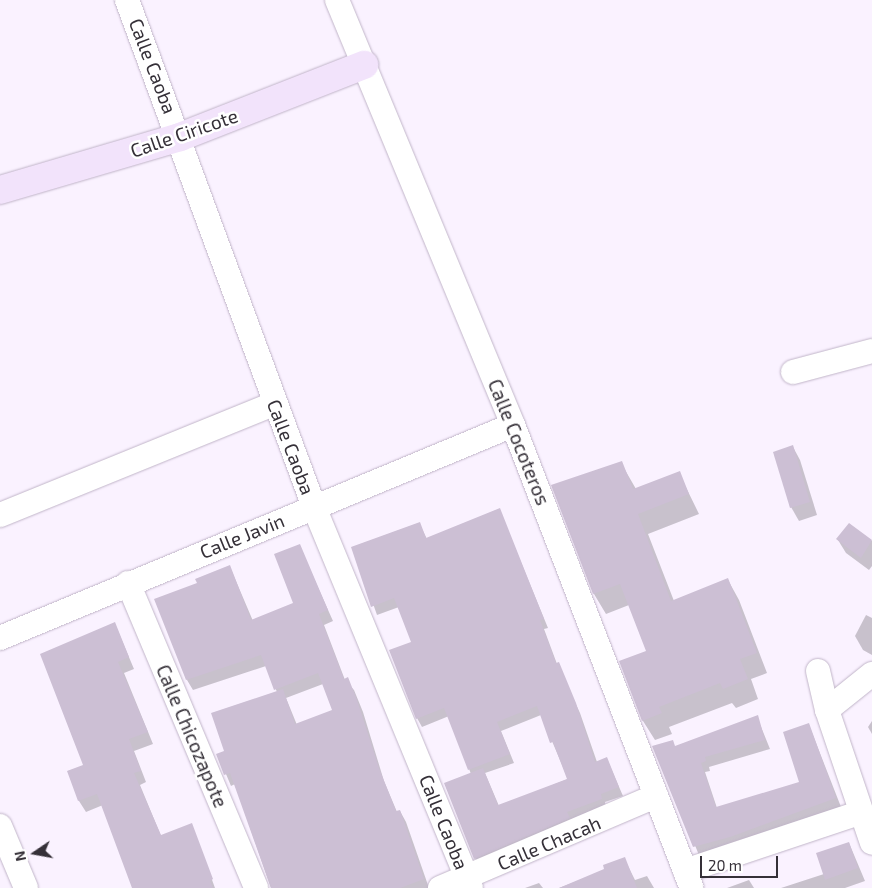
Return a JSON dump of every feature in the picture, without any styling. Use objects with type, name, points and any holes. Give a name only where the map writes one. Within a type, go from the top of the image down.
[{"type":"street","name":"Calle Caoba","points":[[127,0],[180,137],[274,404],[314,507],[469,883]]},
{"type":"street","name":"Calle Cocoteros","points":[[337,0],[514,425],[689,879]]},
{"type":"street","name":"Calle Ciricote","points":[[0,190],[180,137],[364,65]]},
{"type":"street","points":[[793,372],[872,351]]},
{"type":"street","points":[[0,515],[274,404]]},
{"type":"street","name":"Calle Javin","points":[[0,638],[128,583],[514,425]]},
{"type":"street","name":"Calle Chicozapote","points":[[128,583],[256,888]]},
{"type":"street","points":[[818,671],[827,710],[860,813],[872,843]]},
{"type":"street","points":[[827,710],[872,674]]},
{"type":"street","name":"Calle Chacah","points":[[440,888],[469,883],[656,796]]},
{"type":"street","points":[[689,879],[860,813]]},
{"type":"street","points":[[0,826],[5,855],[26,888]]},
{"type":"building","points":[[793,445],[810,502],[790,508],[773,452]]},
{"type":"building","points":[[622,461],[633,489],[680,471],[689,494],[638,514],[671,601],[728,578],[757,653],[740,659],[748,679],[723,689],[720,683],[659,707],[662,713],[642,721],[619,661],[646,651],[620,584],[593,594],[551,485]]},
{"type":"building","points":[[500,508],[544,619],[540,620],[556,663],[559,662],[576,703],[595,762],[607,757],[619,787],[601,794],[602,799],[567,812],[570,818],[474,859],[444,783],[483,768],[498,805],[567,779],[553,742],[550,743],[537,706],[497,722],[510,754],[468,770],[444,708],[416,719],[389,650],[411,642],[394,598],[371,607],[351,547],[420,522],[426,538]]},
{"type":"building","points":[[849,523],[872,540],[861,558],[836,539]]},
{"type":"building","points":[[300,544],[328,610],[319,614],[344,679],[348,677],[379,768],[396,811],[400,810],[424,879],[400,888],[271,888],[230,773],[224,775],[216,754],[224,751],[211,713],[283,689],[295,724],[332,710],[318,673],[274,690],[261,655],[186,680],[154,599],[197,583],[195,579],[230,565],[251,620],[293,603],[274,554]]},
{"type":"building","points":[[115,622],[129,657],[118,662],[148,732],[129,739],[141,771],[134,773],[161,835],[192,823],[213,879],[210,881],[213,888],[132,888],[97,794],[78,801],[67,771],[83,765],[40,654]]},
{"type":"building","points":[[758,715],[765,740],[705,757],[706,761],[701,763],[716,807],[799,782],[783,732],[809,723],[836,798],[730,837],[693,847],[652,746],[673,740],[675,746]]},
{"type":"building","points":[[849,842],[858,868],[825,880],[816,853]]},
{"type":"building","points":[[625,857],[637,888],[559,888],[604,869],[603,865]]}]
